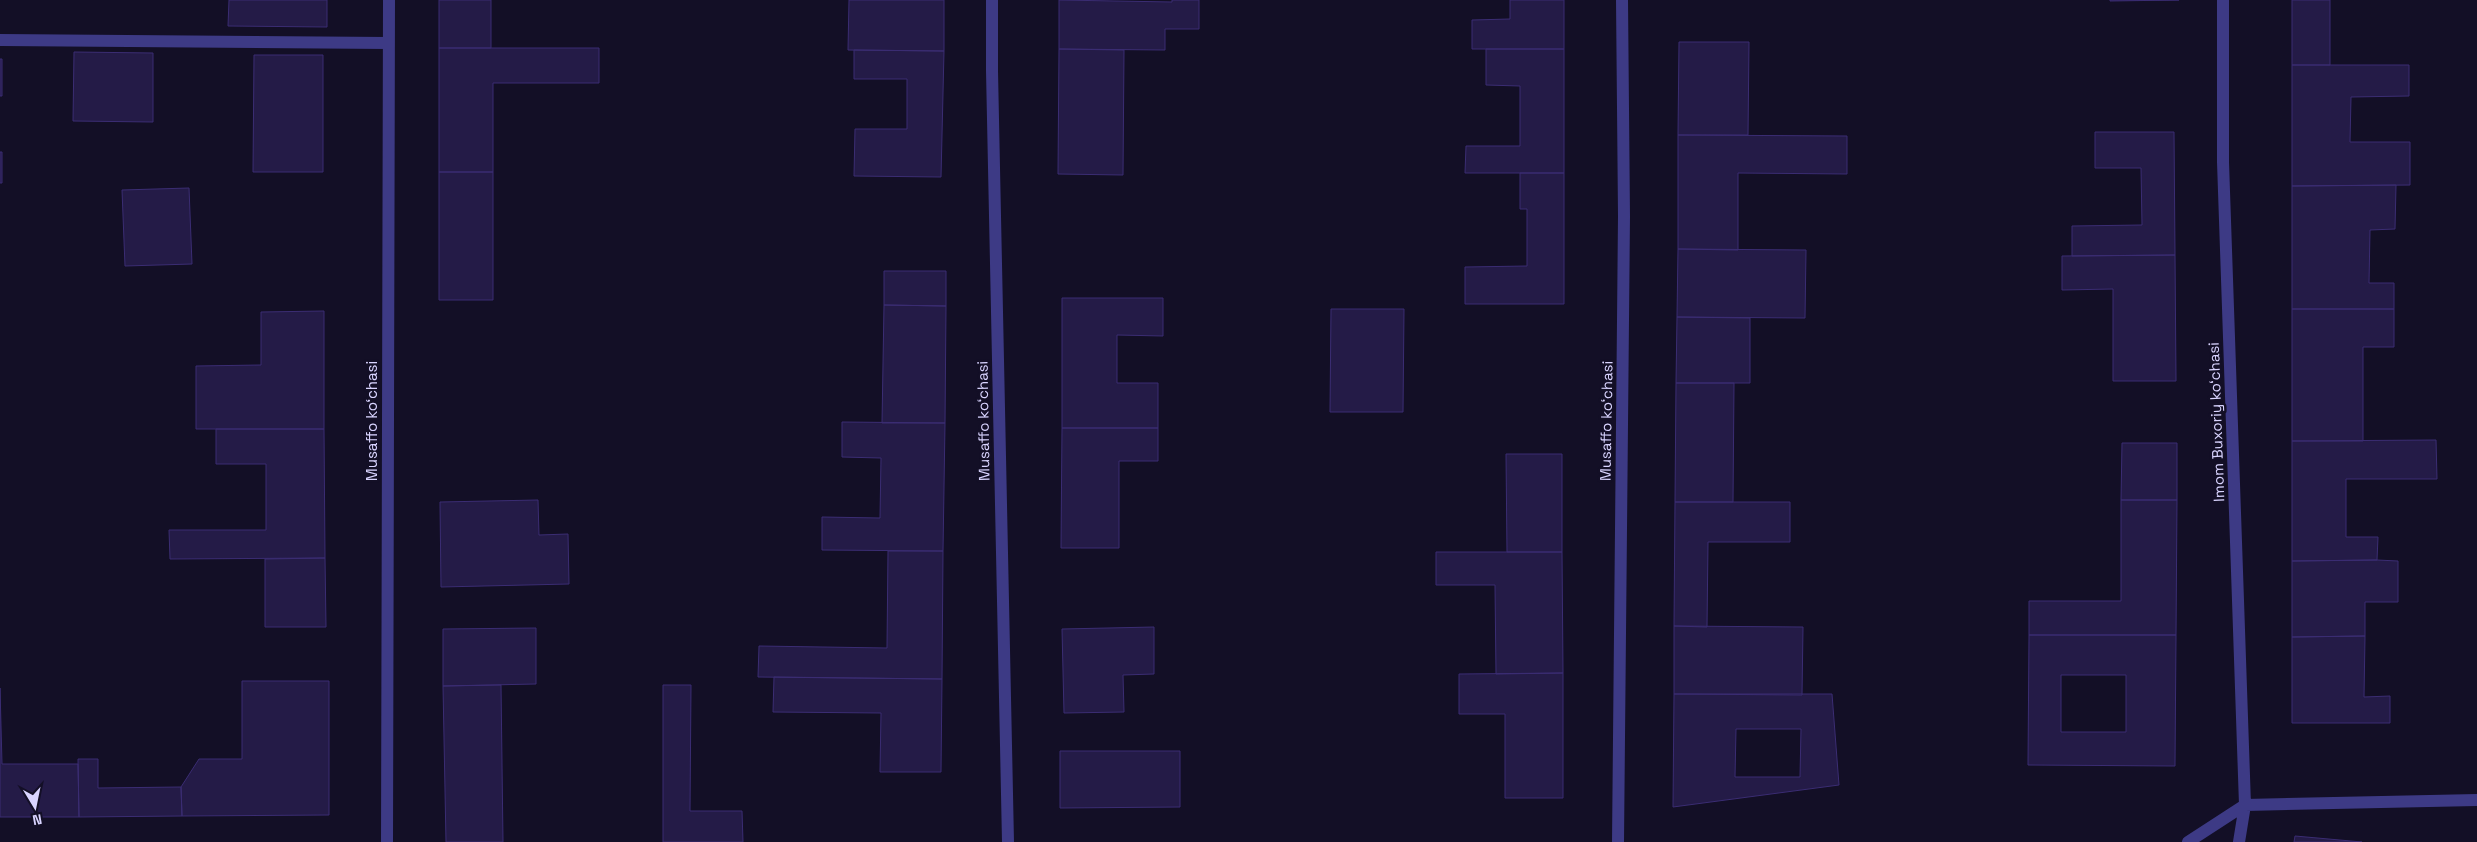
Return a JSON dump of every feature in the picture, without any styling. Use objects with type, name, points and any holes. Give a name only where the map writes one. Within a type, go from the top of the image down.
[{"type":"street","name":"Musaffo koʻchasi","points":[[387,842],[389,0]]},
{"type":"street","name":"Musaffo koʻchasi","points":[[992,0],[1008,842]]},
{"type":"street","name":"Musaffo koʻchasi","points":[[1618,842],[1624,216],[1622,0]]},
{"type":"street","name":"Imom Buxoriy koʻchasi","points":[[2224,0],[2223,162],[2245,805],[2239,842]]},
{"type":"street","points":[[0,40],[388,43]]},
{"type":"street","points":[[2188,842],[2245,805],[2477,800]]},
{"type":"building","points":[[229,0],[327,0],[327,27],[228,26]]},
{"type":"building","points":[[439,0],[491,0],[491,48],[439,48]]},
{"type":"building","points":[[849,0],[944,0],[944,51],[848,50]]},
{"type":"building","points":[[1059,0],[1172,2],[1172,0],[1199,0],[1199,29],[1165,29],[1165,50],[1059,49]]},
{"type":"building","points":[[1510,0],[1564,0],[1564,49],[1472,49],[1472,20],[1510,19]]},
{"type":"building","points":[[2110,0],[2179,0],[2110,1]]},
{"type":"building","points":[[2292,0],[2330,0],[2330,65],[2292,65]]},
{"type":"building","points":[[1679,42],[1749,42],[1748,135],[1678,135]]},
{"type":"building","points":[[439,48],[599,48],[599,83],[493,83],[493,172],[439,172]]},
{"type":"building","points":[[1059,49],[1124,50],[1123,175],[1058,174]]},
{"type":"building","points":[[1486,49],[1564,49],[1564,173],[1465,173],[1466,146],[1520,146],[1520,86],[1486,85]]},
{"type":"building","points":[[854,50],[944,51],[941,177],[854,176],[855,129],[907,129],[907,79],[854,79]]},
{"type":"building","points":[[74,52],[153,53],[153,122],[73,121]]},
{"type":"building","points":[[254,55],[323,55],[323,172],[253,172]]},
{"type":"building","points":[[0,59],[2,59],[2,96],[0,96]]},
{"type":"building","points":[[2292,65],[2409,65],[2409,96],[2351,97],[2350,142],[2410,142],[2410,185],[2292,186]]},
{"type":"building","points":[[2095,132],[2174,132],[2175,255],[2072,256],[2072,226],[2142,225],[2141,168],[2095,168]]},
{"type":"building","points":[[1678,135],[1847,136],[1847,174],[1738,173],[1738,250],[1678,249]]},
{"type":"building","points":[[0,152],[2,152],[2,183],[0,183]]},
{"type":"building","points":[[439,172],[493,172],[493,300],[439,300]]},
{"type":"building","points":[[1520,173],[1564,173],[1564,304],[1465,304],[1465,267],[1527,266],[1527,209],[1520,209]]},
{"type":"building","points":[[2396,185],[2395,229],[2370,230],[2369,283],[2394,283],[2394,309],[2292,309],[2292,186]]},
{"type":"building","points":[[189,188],[192,264],[125,266],[122,190]]},
{"type":"building","points":[[1678,249],[1806,250],[1805,318],[1677,317]]},
{"type":"building","points":[[2175,255],[2176,381],[2113,381],[2113,289],[2062,290],[2062,256]]},
{"type":"building","points":[[884,271],[946,271],[946,306],[884,305]]},
{"type":"building","points":[[1062,298],[1163,298],[1163,336],[1117,335],[1117,383],[1158,383],[1158,428],[1062,428]]},
{"type":"building","points":[[884,305],[946,306],[945,423],[882,423]]},
{"type":"building","points":[[1331,309],[1404,309],[1403,412],[1330,412]]},
{"type":"building","points":[[2292,309],[2394,309],[2394,347],[2363,347],[2363,441],[2292,441]]},
{"type":"building","points":[[324,311],[324,429],[196,429],[196,366],[261,365],[261,312]]},
{"type":"building","points":[[1677,317],[1750,318],[1750,383],[1676,383]]},
{"type":"building","points":[[1676,383],[1734,383],[1733,502],[1675,502]]},
{"type":"building","points":[[842,422],[945,423],[943,551],[822,550],[822,517],[880,518],[881,458],[842,457]]},
{"type":"building","points":[[1062,428],[1158,428],[1158,461],[1119,461],[1119,548],[1061,548]]},
{"type":"building","points":[[216,429],[324,429],[325,558],[170,559],[169,530],[266,530],[266,464],[216,464]]},
{"type":"building","points":[[2436,440],[2437,479],[2346,479],[2346,537],[2378,537],[2377,560],[2292,561],[2292,441]]},
{"type":"building","points":[[2122,443],[2177,443],[2177,500],[2121,500]]},
{"type":"building","points":[[1506,454],[1562,454],[1562,552],[1507,552]]},
{"type":"building","points":[[538,500],[539,535],[568,534],[569,584],[441,587],[440,502]]},
{"type":"building","points":[[2121,500],[2177,500],[2176,635],[2029,635],[2029,601],[2121,601]]},
{"type":"building","points":[[1675,502],[1790,502],[1790,542],[1708,542],[1707,627],[1674,626]]},
{"type":"building","points":[[888,551],[943,551],[942,679],[758,677],[759,646],[887,648]]},
{"type":"building","points":[[1436,552],[1562,552],[1563,673],[1496,674],[1495,585],[1436,585]]},
{"type":"building","points":[[325,558],[326,627],[265,627],[265,559]]},
{"type":"building","points":[[2292,561],[2398,561],[2398,602],[2365,602],[2365,636],[2292,637]]},
{"type":"building","points":[[1674,626],[1803,627],[1802,695],[1674,694]]},
{"type":"building","points":[[1154,627],[1154,674],[1123,675],[1124,712],[1064,713],[1062,629]]},
{"type":"building","points":[[536,628],[536,684],[443,686],[443,629]]},
{"type":"building","points":[[2029,635],[2176,635],[2175,766],[2028,765]],"holes":[[[2061,675],[2126,675],[2126,732],[2061,732]]]},
{"type":"building","points":[[2365,636],[2364,697],[2390,696],[2390,723],[2292,723],[2292,637]]},
{"type":"building","points":[[1563,673],[1563,798],[1505,798],[1505,714],[1459,714],[1459,674]]},
{"type":"building","points":[[774,677],[942,679],[941,772],[880,772],[881,713],[773,712]]},
{"type":"building","points":[[242,681],[329,681],[329,815],[182,816],[181,787],[199,759],[242,759]]},
{"type":"building","points":[[501,685],[503,842],[446,842],[443,686]]},
{"type":"building","points":[[663,685],[691,685],[690,811],[742,811],[743,842],[663,842]]},
{"type":"building","points":[[0,688],[2,764],[78,764],[79,817],[0,817]]},
{"type":"building","points":[[1674,694],[1832,694],[1839,785],[1673,807]],"holes":[[[1736,729],[1801,729],[1800,777],[1735,777]]]},
{"type":"building","points":[[1060,751],[1180,751],[1180,807],[1060,808]]},
{"type":"building","points":[[78,759],[98,759],[98,788],[181,787],[182,816],[79,817]]},
{"type":"building","points":[[2295,836],[2362,842],[2294,842]]}]
